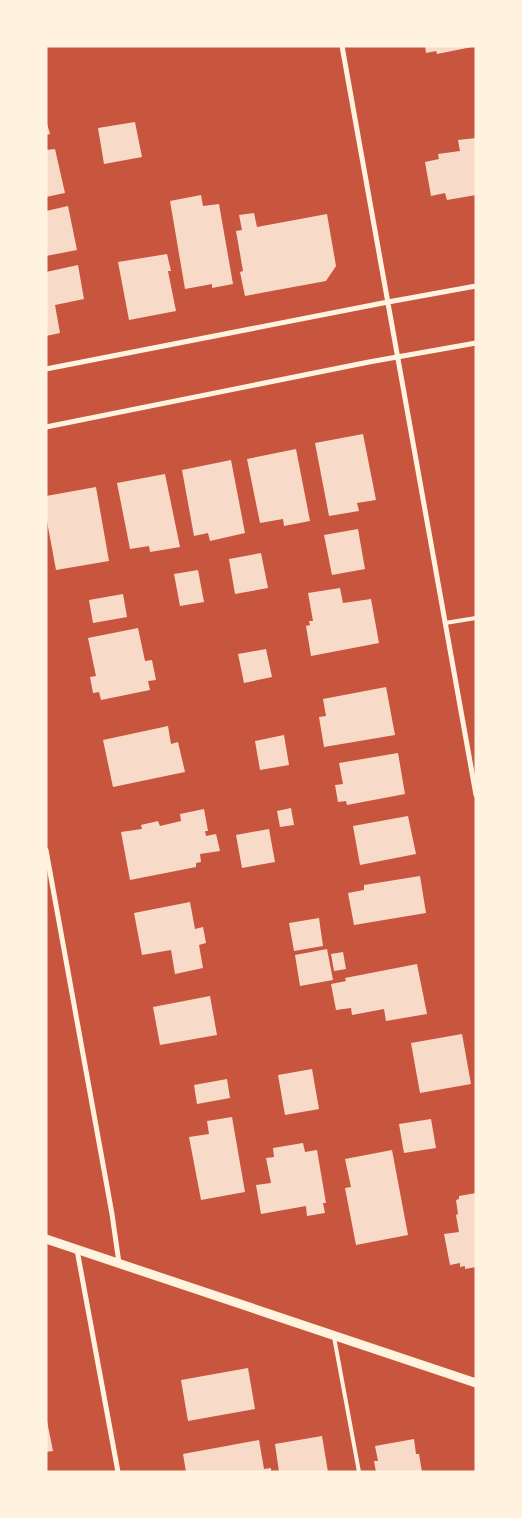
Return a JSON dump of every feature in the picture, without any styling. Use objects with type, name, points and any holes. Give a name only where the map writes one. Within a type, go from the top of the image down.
[{"type":"street","points":[[342,46],[476,795]]},
{"type":"street","points":[[46,369],[476,286]]},
{"type":"street","points":[[46,427],[397,356],[476,342]]},
{"type":"street","points":[[46,850],[112,1214],[119,1264]]},
{"type":"street","points":[[46,1239],[476,1383]]},
{"type":"street","points":[[77,1250],[118,1472]]},
{"type":"lane","points":[[445,623],[476,618]]},
{"type":"lane","points":[[334,1335],[358,1472]]},
{"type":"building","points":[[425,46],[472,47],[437,54],[436,51],[426,53]]},
{"type":"building","points":[[46,120],[50,134],[46,135]]},
{"type":"building","points":[[135,122],[142,157],[104,164],[98,128]]},
{"type":"building","points":[[476,138],[476,195],[447,200],[445,193],[431,196],[425,162],[439,159],[438,154],[460,151],[458,140]]},
{"type":"building","points":[[55,149],[65,193],[46,197],[46,150]]},
{"type":"building","points":[[201,195],[203,206],[219,204],[233,284],[212,288],[212,284],[185,289],[170,201]]},
{"type":"building","points":[[68,206],[77,250],[46,256],[46,211]]},
{"type":"building","points":[[254,213],[257,227],[327,214],[336,266],[326,281],[245,296],[240,272],[243,271],[236,231],[242,230],[239,215]]},
{"type":"building","points":[[167,254],[171,271],[168,271],[176,311],[129,320],[118,262]]},
{"type":"building","points":[[78,265],[84,299],[55,305],[60,333],[46,336],[46,272]]},
{"type":"building","points":[[363,434],[376,500],[357,503],[359,511],[329,516],[315,443]]},
{"type":"building","points":[[296,449],[310,521],[284,526],[283,519],[260,523],[247,459]]},
{"type":"building","points":[[231,460],[245,533],[210,541],[208,533],[194,536],[182,470]]},
{"type":"building","points":[[165,474],[180,547],[150,552],[149,546],[130,549],[117,483]]},
{"type":"building","points":[[96,487],[109,561],[56,570],[46,516],[46,496]]},
{"type":"building","points":[[358,529],[365,569],[332,575],[324,535]]},
{"type":"building","points":[[261,553],[268,588],[235,594],[229,559]]},
{"type":"building","points":[[198,570],[204,602],[180,606],[174,574]]},
{"type":"building","points":[[340,588],[343,603],[371,599],[379,643],[311,656],[306,626],[310,625],[309,621],[313,621],[308,593]]},
{"type":"building","points":[[123,594],[127,617],[93,623],[89,600]]},
{"type":"building","points":[[138,628],[145,661],[152,660],[156,680],[148,681],[150,690],[101,700],[99,692],[93,693],[90,677],[96,676],[88,638]]},
{"type":"building","points":[[266,649],[272,677],[244,683],[238,654]]},
{"type":"building","points":[[386,687],[395,735],[324,747],[319,717],[326,716],[323,699]]},
{"type":"building","points":[[168,726],[171,744],[178,742],[185,772],[113,787],[103,740]]},
{"type":"building","points":[[284,735],[289,765],[260,770],[255,741]]},
{"type":"building","points":[[398,753],[405,794],[347,805],[346,801],[338,802],[335,785],[343,784],[339,763]]},
{"type":"building","points":[[291,808],[294,825],[280,827],[277,811]]},
{"type":"building","points":[[204,809],[208,831],[205,831],[206,836],[216,834],[220,851],[200,854],[201,862],[196,863],[196,867],[130,880],[121,832],[142,829],[141,825],[158,821],[160,826],[181,821],[180,814]]},
{"type":"building","points":[[408,816],[416,854],[360,865],[353,826]]},
{"type":"building","points":[[269,829],[275,862],[242,868],[236,835]]},
{"type":"building","points":[[420,876],[426,913],[354,925],[348,893],[364,890],[364,885]]},
{"type":"building","points":[[190,902],[195,929],[203,927],[206,943],[199,945],[203,968],[175,974],[171,950],[142,955],[134,913]]},
{"type":"building","points":[[319,918],[323,946],[294,951],[289,923]]},
{"type":"building","points":[[327,949],[333,980],[300,986],[295,955]]},
{"type":"building","points":[[343,952],[346,969],[334,971],[331,954]]},
{"type":"building","points":[[417,964],[427,1014],[386,1021],[384,1009],[352,1015],[351,1008],[336,1010],[331,984],[346,981],[345,978]]},
{"type":"building","points":[[210,996],[217,1035],[160,1045],[153,1007]]},
{"type":"building","points":[[462,1034],[471,1084],[420,1093],[411,1043]]},
{"type":"building","points":[[312,1069],[319,1109],[285,1115],[278,1075]]},
{"type":"building","points":[[227,1079],[230,1098],[197,1104],[194,1085]]},
{"type":"building","points":[[232,1117],[245,1192],[201,1200],[189,1137],[209,1134],[207,1121]]},
{"type":"building","points":[[431,1119],[436,1148],[404,1153],[399,1124]]},
{"type":"building","points":[[303,1143],[305,1152],[317,1150],[326,1203],[323,1203],[325,1213],[307,1216],[306,1206],[261,1214],[256,1185],[271,1183],[266,1158],[274,1157],[273,1148]]},
{"type":"building","points":[[392,1150],[408,1235],[356,1245],[345,1188],[351,1187],[345,1159]]},
{"type":"building","points":[[476,1193],[476,1267],[465,1269],[465,1266],[460,1267],[460,1263],[450,1265],[444,1234],[459,1232],[456,1200],[459,1199],[459,1196]]},
{"type":"building","points":[[248,1368],[255,1409],[188,1421],[181,1380]]},
{"type":"building","points":[[46,1416],[53,1451],[46,1452]]},
{"type":"building","points":[[322,1436],[328,1472],[279,1472],[275,1444]]},
{"type":"building","points":[[414,1439],[416,1454],[419,1454],[422,1472],[376,1472],[374,1461],[378,1461],[375,1446]]},
{"type":"building","points":[[259,1440],[264,1469],[271,1468],[271,1472],[186,1472],[183,1454]]}]
